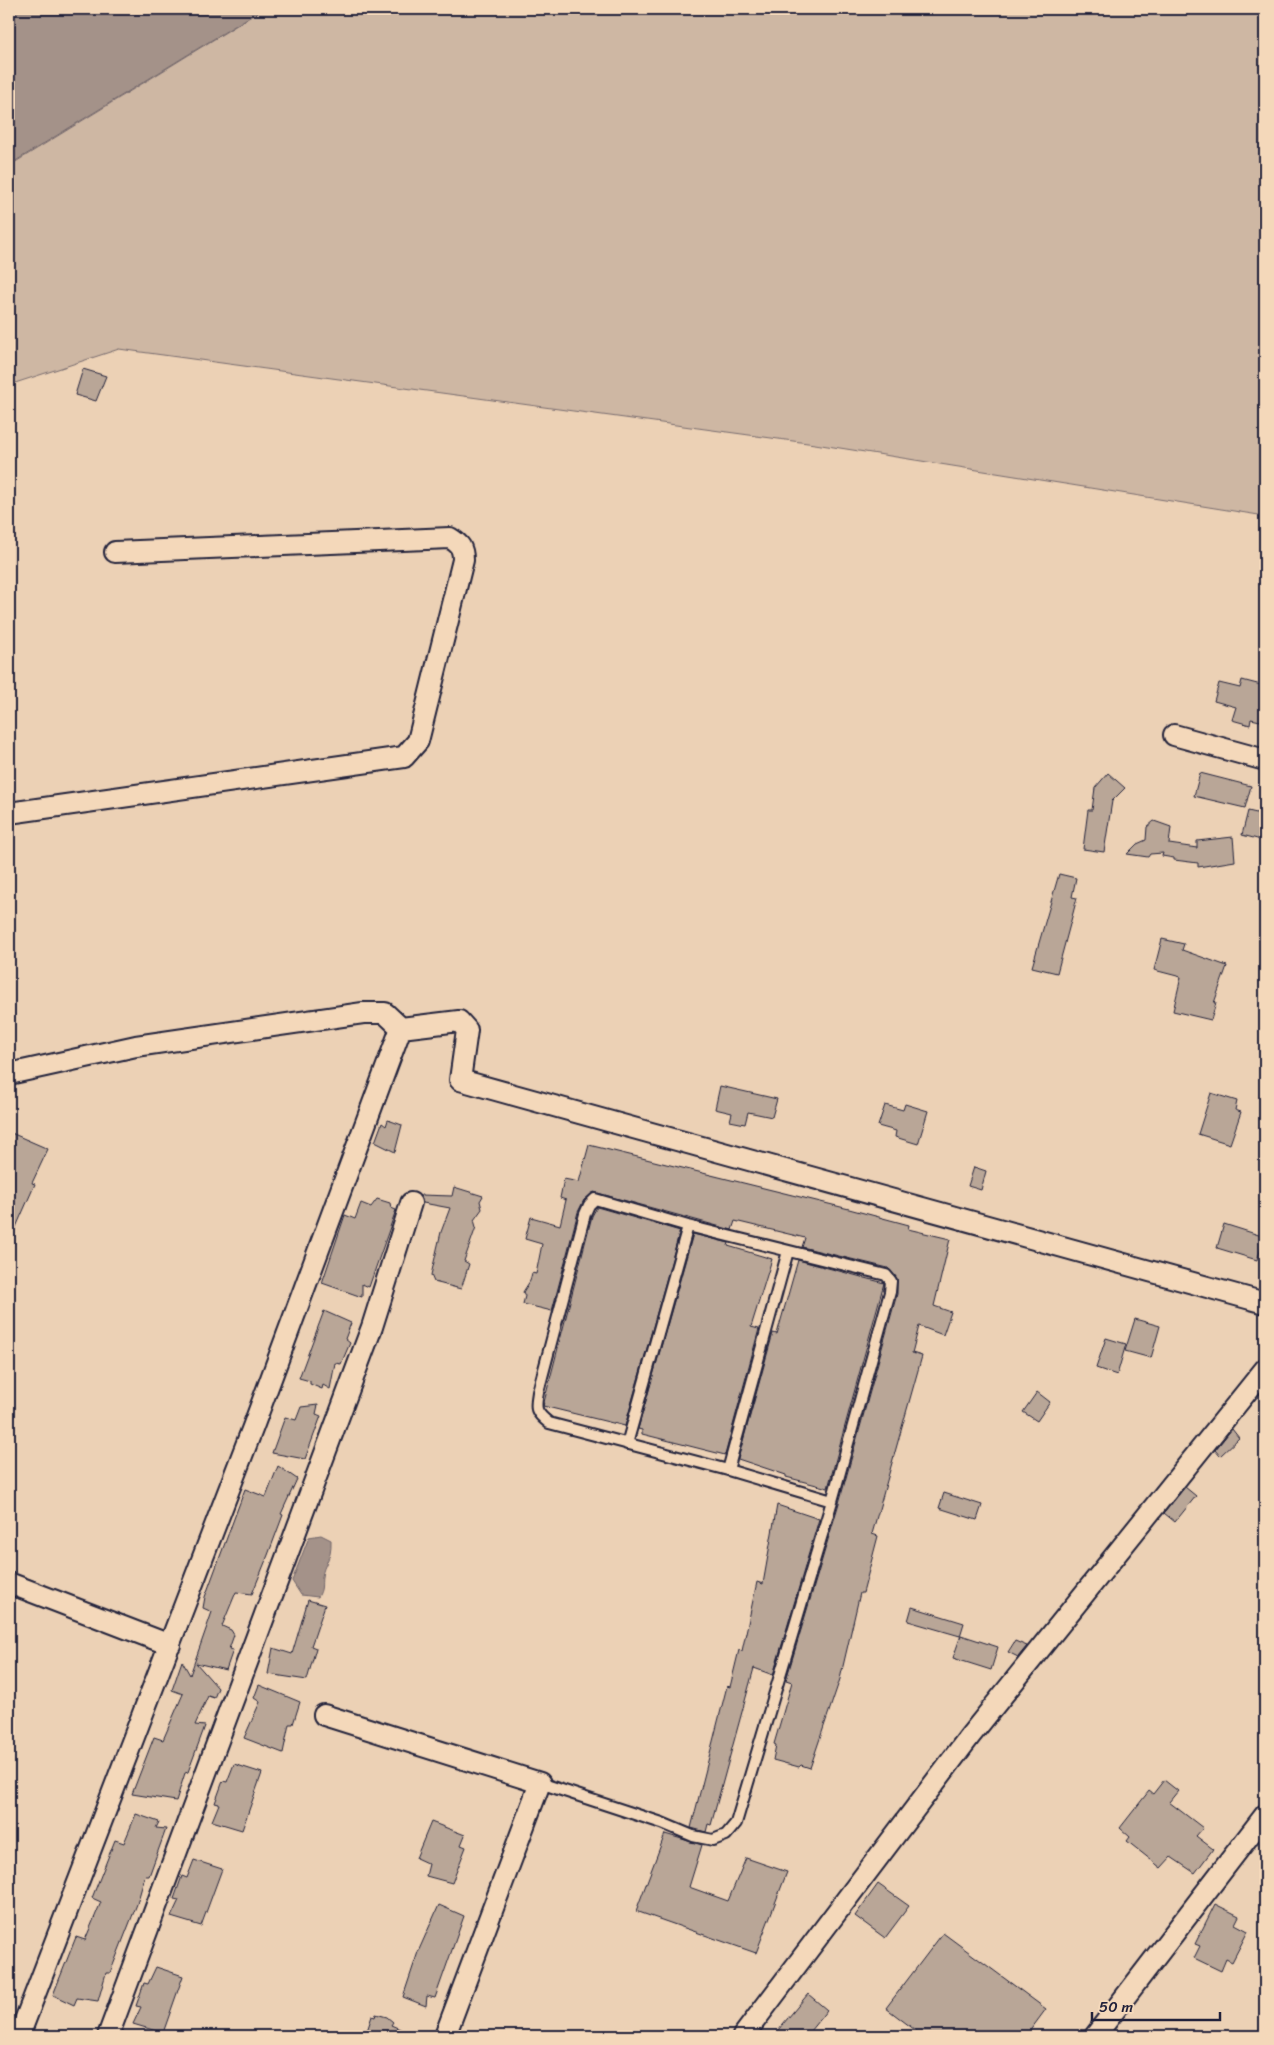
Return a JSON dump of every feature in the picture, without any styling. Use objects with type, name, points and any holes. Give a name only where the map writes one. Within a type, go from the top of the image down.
[{"type":"street","points":[[9,813],[404,757],[418,741],[462,568],[463,551],[459,543],[450,538],[115,552]]},
{"type":"street","points":[[1174,735],[1265,760]]},
{"type":"street","points":[[9,1074],[136,1046],[363,1013],[385,1013],[401,1028]]},
{"type":"street","points":[[401,1028],[459,1021],[467,1030],[460,1080],[1265,1302]]},
{"type":"street","points":[[19,2036],[170,1645],[401,1028]]},
{"type":"street","points":[[108,2036],[372,1327],[411,1203]]},
{"type":"street","points":[[742,2036],[970,1736],[1265,1369]]},
{"type":"street","points":[[9,1583],[170,1645]]},
{"type":"street","points":[[324,1714],[540,1783],[445,2036]]},
{"type":"street","points":[[1095,2036],[1265,1815]]},
{"type":"lane","points":[[540,1783],[662,1823],[693,1836],[713,1840],[726,1835],[736,1823],[832,1501],[891,1281],[886,1275],[872,1270],[688,1226],[595,1199],[589,1205],[585,1214],[536,1404],[538,1414],[549,1423],[728,1470],[832,1501]]},
{"type":"lane","points":[[627,1444],[688,1226]]},
{"type":"lane","points":[[728,1470],[788,1251]]},
{"type":"shaded area","points":[[9,9],[262,9],[9,165]]},
{"type":"shaded area","points":[[263,9],[1265,9],[1265,516],[815,444],[119,349],[9,385],[9,166]]},
{"type":"shaded area","points":[[321,1535],[331,1540],[331,1547],[323,1572],[321,1591],[318,1597],[301,1595],[292,1581],[309,1537]]},
{"type":"building","points":[[83,369],[106,376],[96,401],[75,395]]},
{"type":"building","points":[[1242,680],[1265,686],[1261,698],[1265,699],[1265,722],[1251,719],[1250,725],[1232,720],[1236,707],[1214,701],[1219,683],[1240,688]]},
{"type":"building","points":[[1108,773],[1125,788],[1112,801],[1104,852],[1083,849],[1088,810],[1092,810],[1095,788]]},
{"type":"building","points":[[1200,773],[1251,786],[1245,808],[1194,796]]},
{"type":"building","points":[[1248,811],[1265,815],[1265,841],[1242,835]]},
{"type":"building","points":[[1154,821],[1171,827],[1169,844],[1197,848],[1197,841],[1233,837],[1235,861],[1198,867],[1198,863],[1174,860],[1174,858],[1162,856],[1163,853],[1150,854],[1148,857],[1127,854],[1137,844],[1146,840],[1147,827]]},
{"type":"building","points":[[1059,874],[1076,878],[1072,897],[1077,898],[1057,973],[1032,967]]},
{"type":"building","points":[[1162,939],[1184,944],[1182,950],[1227,966],[1214,1003],[1216,1003],[1211,1020],[1173,1011],[1181,977],[1154,970]]},
{"type":"building","points":[[720,1086],[777,1099],[772,1117],[748,1112],[745,1124],[730,1121],[732,1113],[715,1109]]},
{"type":"building","points":[[1211,1093],[1237,1101],[1235,1110],[1241,1112],[1230,1144],[1198,1134]]},
{"type":"building","points":[[905,1104],[928,1111],[918,1144],[895,1137],[896,1131],[878,1126],[885,1105],[903,1110]]},
{"type":"building","points":[[388,1120],[402,1125],[395,1152],[375,1142],[382,1123],[386,1126]]},
{"type":"building","points":[[9,1132],[48,1149],[32,1183],[35,1184],[9,1243]]},
{"type":"building","points":[[589,1145],[849,1209],[909,1225],[908,1229],[950,1239],[934,1306],[951,1312],[943,1335],[919,1326],[912,1353],[922,1356],[872,1534],[878,1536],[863,1593],[860,1593],[840,1679],[810,1768],[773,1760],[776,1745],[774,1744],[792,1682],[786,1680],[839,1503],[897,1294],[897,1279],[888,1268],[802,1247],[805,1238],[735,1221],[732,1230],[594,1192],[584,1200],[578,1212],[552,1311],[523,1304],[525,1296],[523,1292],[530,1281],[532,1273],[536,1274],[542,1244],[525,1239],[531,1217],[560,1225],[566,1200],[560,1198],[564,1179],[579,1182]]},
{"type":"building","points":[[974,1167],[986,1171],[981,1190],[968,1186]]},
{"type":"building","points":[[454,1187],[483,1196],[480,1201],[482,1209],[474,1220],[476,1227],[464,1261],[469,1264],[461,1289],[434,1282],[431,1275],[441,1232],[450,1208],[423,1203],[421,1197],[421,1195],[452,1196]]},
{"type":"building","points":[[377,1199],[390,1203],[391,1208],[396,1210],[369,1287],[362,1284],[362,1297],[322,1283],[345,1215],[355,1219],[361,1203],[371,1207]]},
{"type":"building","points":[[597,1207],[680,1231],[625,1426],[543,1406],[592,1216]]},
{"type":"building","points":[[1224,1224],[1265,1237],[1257,1260],[1217,1248]]},
{"type":"building","points":[[693,1234],[729,1243],[728,1246],[772,1259],[751,1327],[759,1329],[725,1455],[642,1434],[642,1430],[638,1429]]},
{"type":"building","points":[[798,1260],[884,1283],[828,1488],[786,1477],[786,1475],[738,1459],[773,1333],[777,1334]]},
{"type":"building","points":[[324,1311],[351,1323],[345,1339],[350,1343],[341,1364],[335,1363],[330,1389],[323,1385],[322,1389],[310,1384],[310,1381],[299,1378]]},
{"type":"building","points":[[1135,1319],[1160,1326],[1151,1358],[1125,1351]]},
{"type":"building","points":[[1106,1338],[1126,1344],[1117,1375],[1096,1368]]},
{"type":"building","points":[[1037,1392],[1050,1402],[1037,1421],[1023,1412]]},
{"type":"building","points":[[318,1405],[316,1414],[321,1416],[305,1459],[272,1453],[285,1417],[296,1420],[301,1407]]},
{"type":"building","points":[[1232,1429],[1239,1438],[1220,1456],[1215,1450]]},
{"type":"building","points":[[278,1466],[297,1479],[281,1514],[283,1515],[252,1594],[236,1592],[222,1626],[231,1630],[234,1635],[229,1649],[233,1650],[226,1670],[196,1663],[218,1688],[214,1698],[208,1696],[195,1725],[205,1726],[188,1772],[185,1773],[176,1801],[132,1794],[154,1737],[163,1740],[183,1694],[172,1690],[182,1661],[190,1675],[212,1612],[203,1608],[205,1597],[245,1489],[266,1497]]},
{"type":"building","points":[[1185,1487],[1196,1496],[1175,1522],[1164,1513]]},
{"type":"building","points":[[944,1493],[982,1505],[977,1520],[939,1508]]},
{"type":"building","points":[[777,1505],[819,1519],[773,1675],[754,1668],[711,1825],[708,1824],[706,1832],[691,1828],[727,1686],[730,1687],[739,1650],[742,1651],[757,1582],[763,1584]]},
{"type":"building","points":[[308,1600],[325,1605],[311,1646],[316,1648],[307,1680],[268,1674],[273,1648],[292,1654]]},
{"type":"building","points":[[912,1607],[964,1623],[960,1636],[908,1621]]},
{"type":"building","points":[[961,1635],[998,1647],[991,1670],[953,1658]]},
{"type":"building","points":[[1015,1641],[1027,1646],[1018,1657],[1008,1652]]},
{"type":"building","points":[[259,1685],[300,1702],[293,1724],[289,1724],[283,1753],[244,1738],[260,1702],[254,1698]]},
{"type":"building","points":[[234,1764],[262,1773],[242,1830],[212,1821],[219,1804],[215,1803],[223,1781],[227,1782]]},
{"type":"building","points":[[1164,1780],[1178,1791],[1169,1802],[1203,1828],[1196,1836],[1213,1849],[1195,1873],[1171,1857],[1161,1868],[1127,1841],[1130,1837],[1120,1828],[1149,1791],[1153,1794]]},
{"type":"building","points":[[136,1814],[159,1822],[156,1828],[166,1829],[149,1876],[145,1876],[137,1904],[110,1973],[106,1973],[98,2001],[77,1998],[74,2005],[53,1995],[76,1937],[85,1940],[101,1902],[92,1898],[115,1840],[124,1843]]},
{"type":"building","points":[[431,1822],[465,1835],[461,1845],[466,1847],[452,1883],[426,1876],[429,1864],[416,1858]]},
{"type":"building","points":[[665,1834],[702,1845],[689,1887],[728,1901],[746,1858],[787,1872],[756,1953],[636,1911]]},
{"type":"building","points":[[194,1860],[222,1869],[201,1926],[171,1917],[179,1900],[174,1899],[182,1876],[187,1878]]},
{"type":"building","points":[[878,1884],[909,1906],[885,1938],[855,1916]]},
{"type":"building","points":[[1215,1904],[1239,1916],[1235,1924],[1248,1931],[1232,1962],[1226,1959],[1221,1971],[1194,1958],[1200,1946],[1195,1944]]},
{"type":"building","points":[[439,1905],[464,1916],[435,1998],[427,1996],[426,2006],[403,1997],[418,1952]]},
{"type":"building","points":[[943,1933],[1046,2009],[1026,2036],[923,2036],[886,2008]]},
{"type":"building","points":[[156,1967],[183,1976],[163,2033],[133,2024],[141,2007],[136,2006],[144,1983],[148,1984]]},
{"type":"building","points":[[808,1994],[827,2010],[806,2036],[773,2036]]},
{"type":"building","points":[[376,2014],[387,2017],[393,2022],[391,2025],[416,2036],[372,2036],[367,2031],[372,2016],[375,2017]]}]
